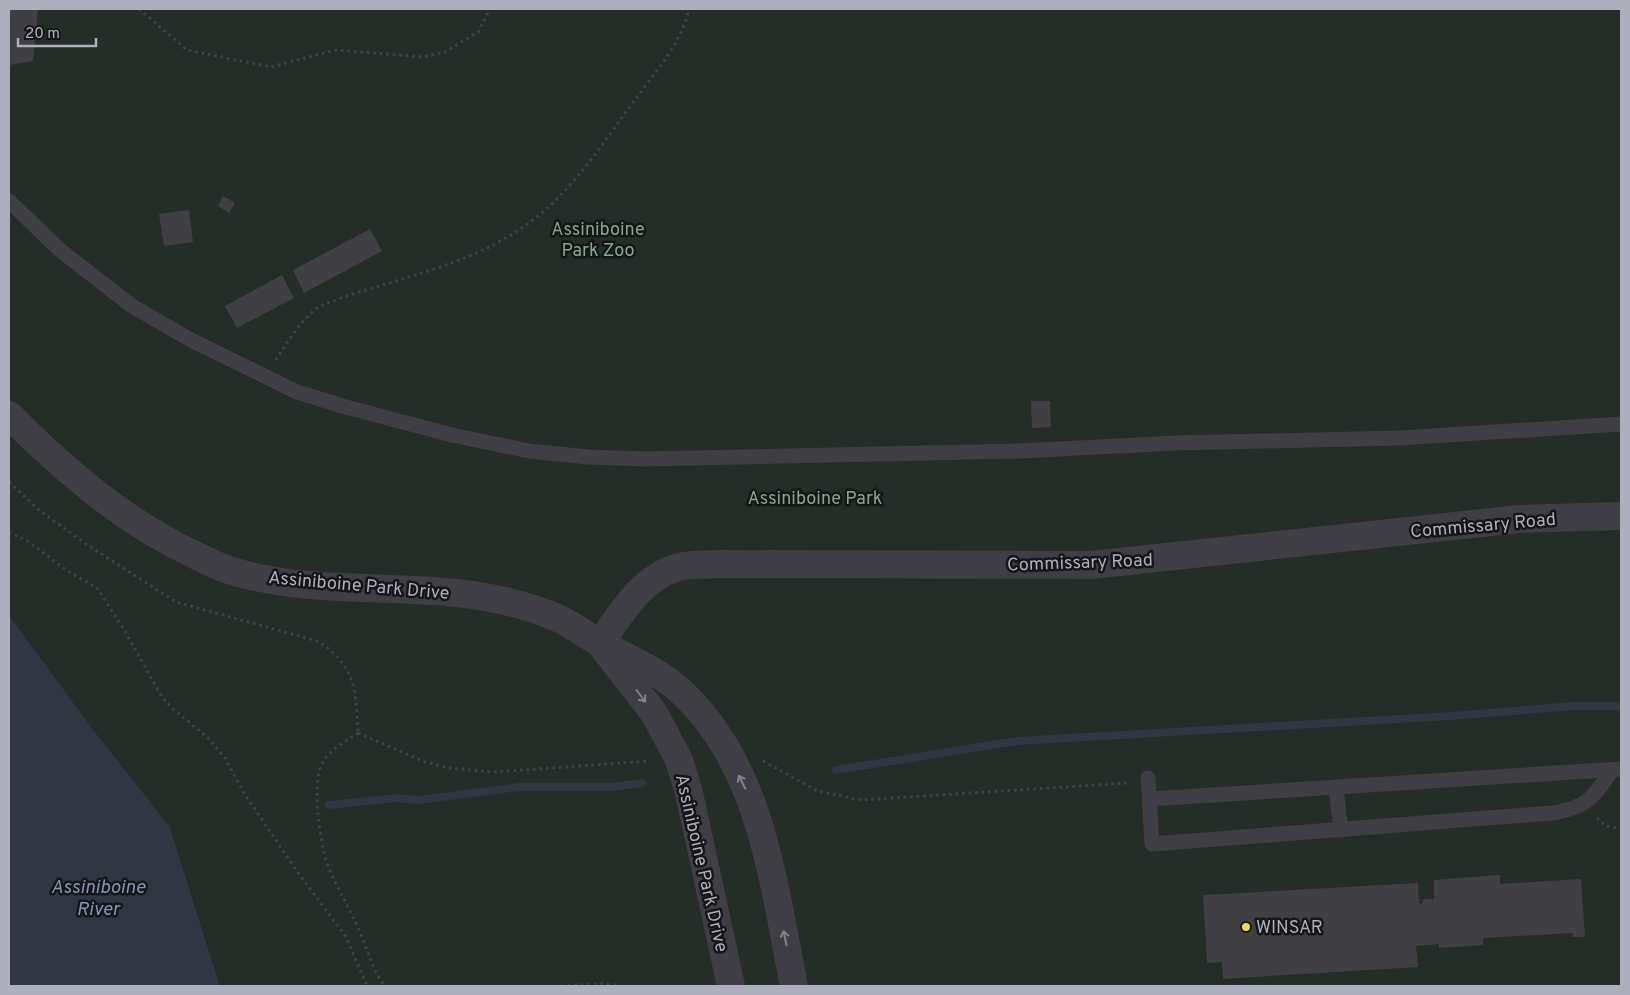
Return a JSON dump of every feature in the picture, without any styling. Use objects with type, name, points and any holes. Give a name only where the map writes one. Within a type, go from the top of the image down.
[{"type":"street","name":"Assiniboine Park Drive","points":[[9,415],[48,454],[102,499],[157,535],[230,571],[271,580],[331,586],[434,590],[491,597],[528,607],[561,620],[600,643],[651,668],[677,688],[714,730],[754,805],[764,837],[794,986]]},
{"type":"street","name":"Commissary Road","points":[[600,643],[633,597],[664,572],[688,566],[717,564],[1112,564],[1518,519],[1621,516]]},
{"type":"street","name":"Assiniboine Park Drive","points":[[600,643],[654,713],[679,760],[696,821],[731,986]]},
{"type":"lane","points":[[9,201],[60,250],[132,306],[191,340],[266,378],[297,392],[346,407],[452,435],[529,451],[607,458],[646,459],[1001,451],[1400,438],[1621,424]]},
{"type":"lane","points":[[1150,799],[1617,769]]},
{"type":"lane","points":[[1148,778],[1152,844],[1553,813],[1576,809],[1597,792],[1617,769]]},
{"type":"lane","points":[[1336,787],[1341,830]]},
{"type":"path","points":[[139,9],[187,50],[271,66],[336,50],[355,50],[423,57],[445,52],[478,32],[490,9]]},
{"type":"path","points":[[266,378],[290,338],[306,317],[320,306],[446,265],[476,253],[532,221],[554,202],[577,178],[665,58],[680,34],[689,9]]},
{"type":"path","points":[[9,482],[39,510],[86,544],[176,602],[317,641],[335,652],[346,666],[352,685],[356,704],[358,732]]},
{"type":"path","points":[[9,532],[29,542],[66,570],[96,588],[123,628],[162,697],[172,708],[206,736],[225,758],[244,793],[346,937],[367,986]]},
{"type":"path","points":[[358,732],[425,762],[474,771],[493,772],[679,760]]},
{"type":"path","points":[[358,732],[331,752],[322,762],[318,777],[318,810],[327,862],[360,931],[375,974],[386,986]]},
{"type":"path","points":[[730,759],[757,758],[772,764],[817,791],[861,800],[1130,783],[1148,778]]},
{"type":"path","points":[[555,986],[594,984],[623,986]]},
{"type":"green space","name":"Assiniboine Park","points":[[9,9],[1621,9],[1621,986],[220,986],[170,827],[92,728],[9,615]]},
{"type":"water","name":"Assiniboine River","points":[[9,615],[92,728],[170,827],[220,986],[9,986]]},
{"type":"building","points":[[9,9],[38,9],[33,61],[9,65]]},
{"type":"building","points":[[223,196],[235,203],[229,213],[218,206]]},
{"type":"building","points":[[189,210],[193,242],[164,246],[159,214]]},
{"type":"building","points":[[370,229],[382,251],[304,293],[293,270]]},
{"type":"building","points":[[282,275],[294,298],[237,328],[225,306]]},
{"type":"building","points":[[1031,401],[1050,401],[1051,427],[1032,428]]},
{"type":"building","points":[[1500,875],[1500,884],[1581,879],[1585,937],[1573,937],[1573,933],[1483,938],[1483,945],[1439,948],[1439,944],[1416,946],[1418,967],[1223,979],[1222,962],[1207,963],[1203,895],[1418,883],[1419,904],[1423,903],[1423,899],[1434,899],[1434,880]]},
{"type":"waterway","points":[[836,770],[1017,741],[1451,716],[1574,706],[1621,706]]},
{"type":"waterway","points":[[329,805],[396,798],[418,800],[519,787],[611,787],[642,783]]},
{"type":"place","name":"WINSAR","points":[[1246,927]]},
{"type":"park label","name":"Assiniboine Park Zoo","points":[[598,239]]}]
